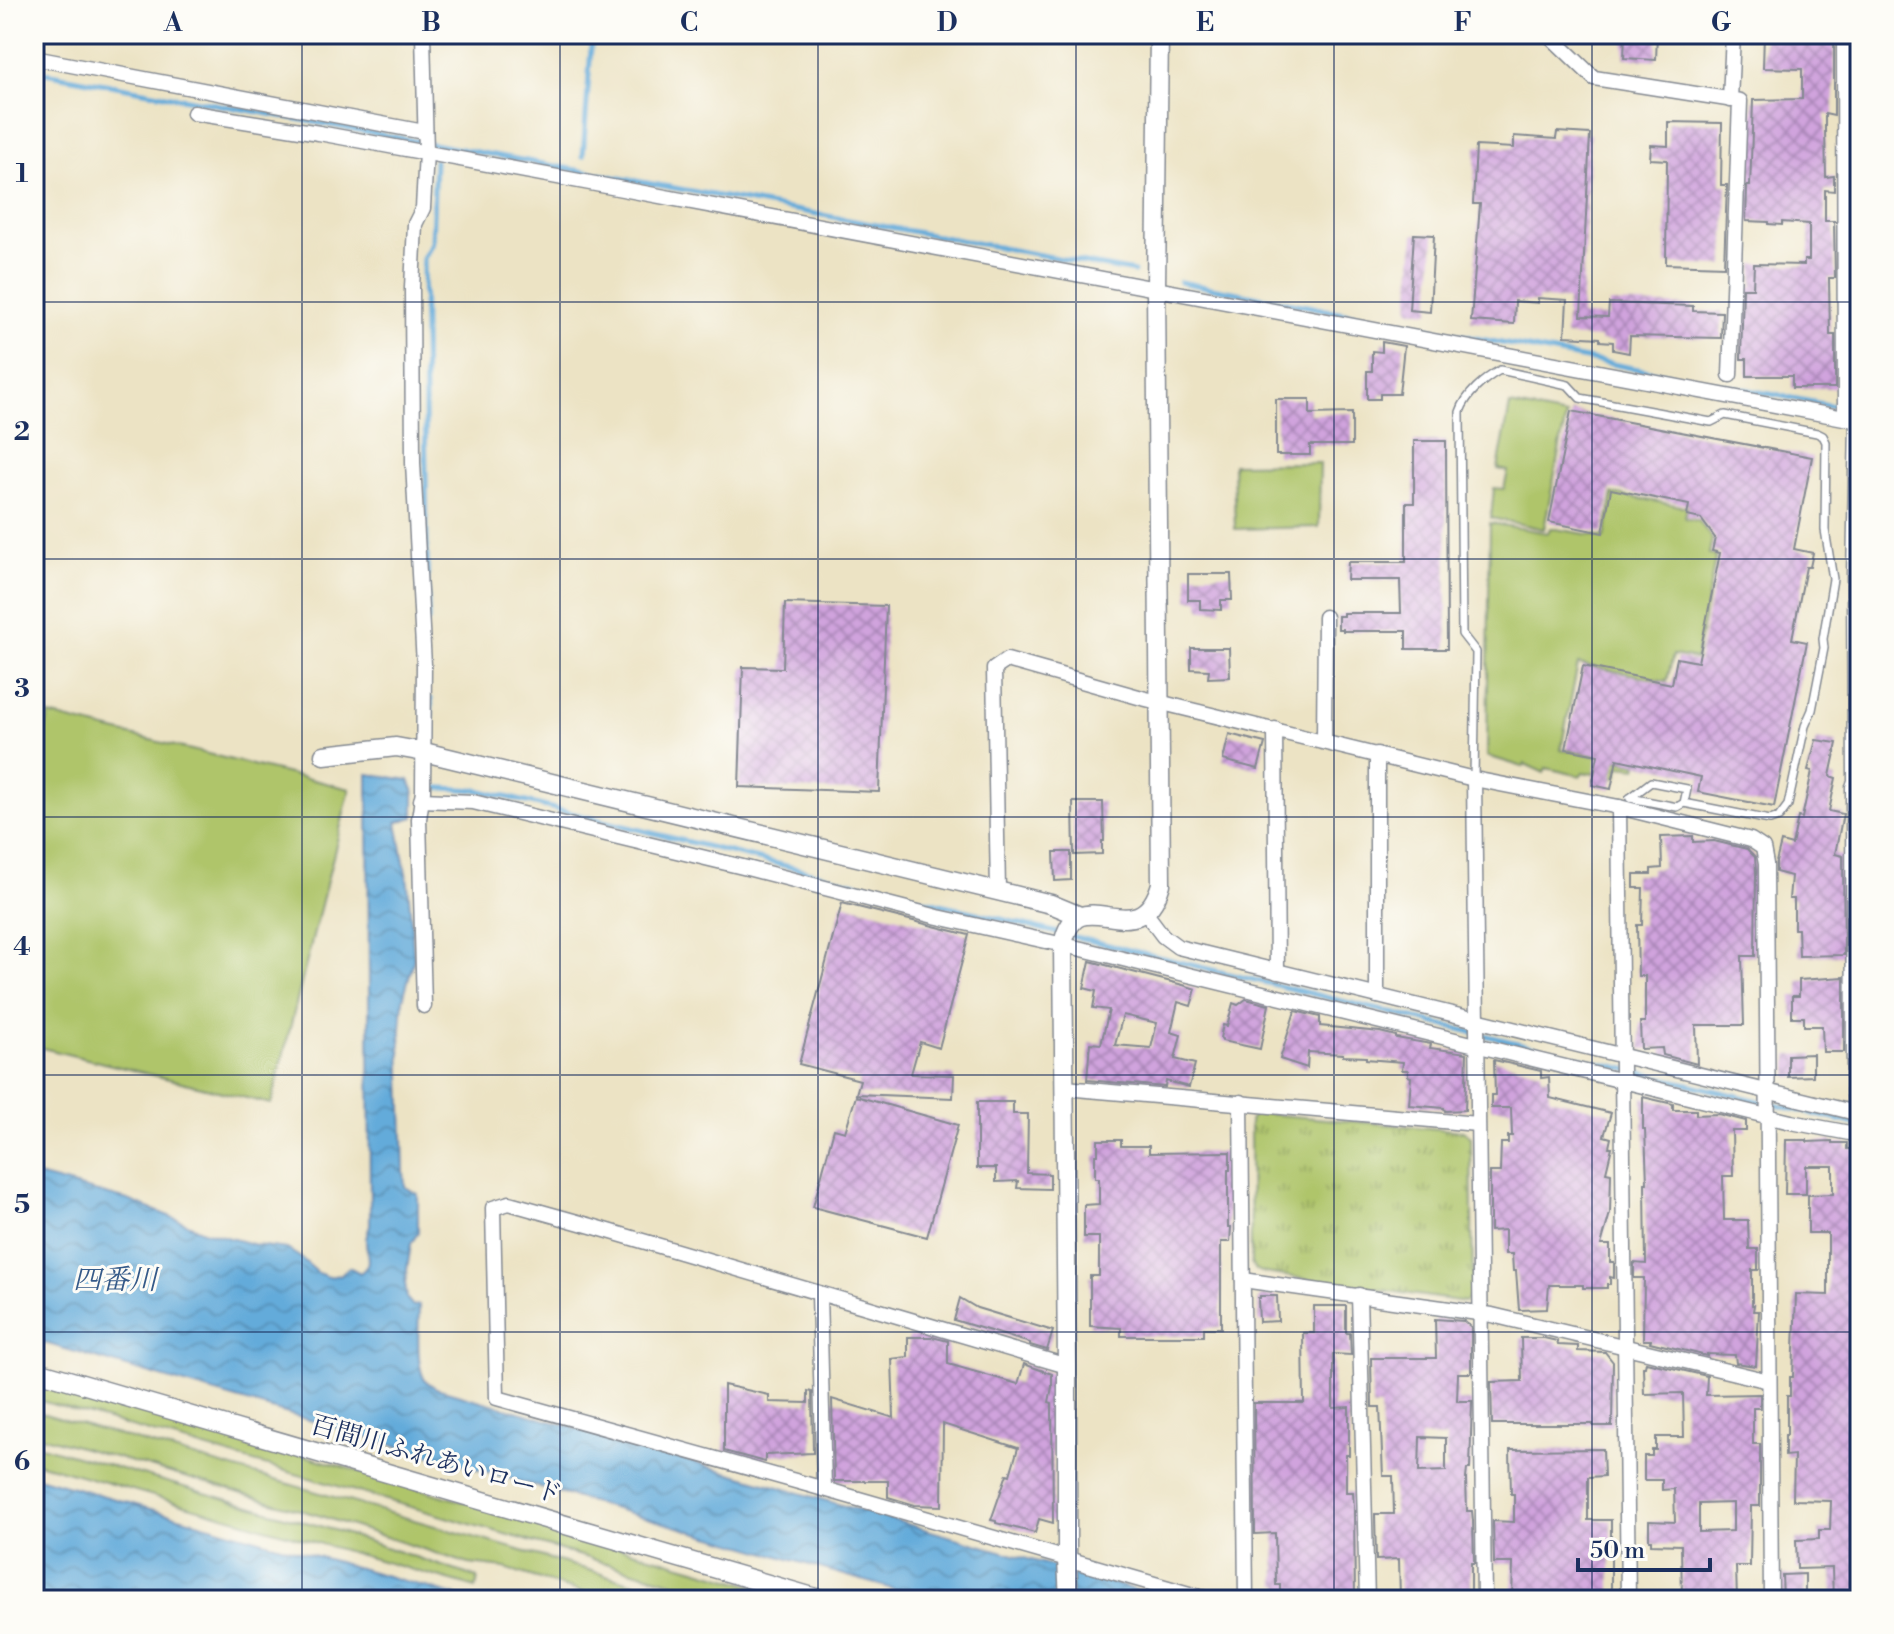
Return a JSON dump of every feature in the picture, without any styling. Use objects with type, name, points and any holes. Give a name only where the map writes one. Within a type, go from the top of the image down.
[{"type":"street","points":[[423,34],[423,208],[415,224],[412,288],[413,463],[424,665],[424,752],[419,819],[424,1006]]},
{"type":"street","points":[[1069,1600],[1064,939],[1080,916],[1086,913],[1127,919],[1145,912],[1159,894],[1161,884],[1156,288],[1159,34]]},
{"type":"street","points":[[1548,34],[1594,78],[1740,101],[1730,375]]},
{"type":"street","points":[[1730,100],[1733,34]]},
{"type":"street","points":[[1844,34],[1854,577],[1854,1092],[1857,1126]]},
{"type":"street","points":[[34,58],[250,110],[425,142],[1239,305],[1851,415]]},
{"type":"street","points":[[194,113],[250,110],[425,142]]},
{"type":"street","points":[[1324,741],[1325,617]]},
{"type":"street","points":[[998,891],[994,669],[1007,660],[1160,702],[1474,779],[1624,803],[1751,840],[1763,848],[1766,864],[1771,1600]]},
{"type":"street","points":[[1275,729],[1277,972]]},
{"type":"street","points":[[324,755],[396,747],[424,752],[1051,904],[1080,916]]},
{"type":"street","points":[[1377,754],[1377,996]]},
{"type":"street","points":[[1474,779],[1484,1600]]},
{"type":"street","points":[[422,791],[938,917],[1064,939],[1857,1126]]},
{"type":"street","points":[[1624,803],[1622,1069],[1628,1600]]},
{"type":"street","points":[[1145,912],[1163,936],[1178,947],[1377,996],[1477,1034],[1768,1103],[1791,1122],[1857,1126]]},
{"type":"street","points":[[1065,1088],[1477,1124]]},
{"type":"street","points":[[1241,1102],[1246,1600]]},
{"type":"street","points":[[1067,1366],[509,1203],[493,1208],[497,1398],[1035,1551],[1068,1566],[1210,1600]]},
{"type":"street","points":[[1243,1280],[1480,1313],[1769,1381]]},
{"type":"street","points":[[819,1294],[824,1489]]},
{"type":"street","points":[[1359,1295],[1367,1600]]},
{"type":"street","name":"百間川ふれあいロード","points":[[34,1370],[823,1600]]},
{"type":"lane","points":[[1474,779],[1476,652],[1462,634],[1460,412],[1463,402],[1488,377],[1500,370],[1568,385],[1580,398],[1711,422],[1725,415],[1823,436],[1826,442],[1825,530],[1833,579],[1812,710],[1805,726],[1788,805],[1779,817],[1770,820],[1684,803],[1677,807],[1624,803]]},
{"type":"lane","points":[[1624,803],[1651,782],[1687,789],[1684,803]]},
{"type":"green space","points":[[1510,405],[1566,416],[1544,529],[1491,518],[1494,488],[1504,489],[1508,471],[1498,469]]},
{"type":"green space","points":[[1320,463],[1319,527],[1235,529],[1233,464]]},
{"type":"green space","points":[[1613,494],[1687,507],[1685,518],[1699,521],[1712,539],[1709,554],[1716,555],[1696,659],[1673,655],[1667,681],[1578,664],[1561,749],[1638,764],[1637,768],[1620,766],[1617,778],[1583,772],[1580,776],[1546,768],[1544,773],[1525,764],[1523,767],[1487,756],[1490,523],[1548,533],[1550,528],[1605,537]]},
{"type":"green space","points":[[49,715],[350,789],[271,1104],[34,1046],[34,774]]},
{"type":"green space","points":[[1257,1113],[1463,1131],[1471,1137],[1473,1294],[1465,1302],[1256,1270],[1251,1264],[1250,1121]]},
{"type":"green space","points":[[34,1377],[802,1600],[735,1600],[34,1399]]},
{"type":"green space","points":[[34,1411],[693,1600],[606,1600],[505,1568],[469,1564],[321,1516],[34,1434]]},
{"type":"green space","points":[[34,1444],[337,1531],[478,1578],[476,1588],[34,1462]]},
{"type":"water","name":"四番川","points":[[368,774],[409,780],[414,792],[414,817],[397,822],[408,884],[414,959],[403,999],[400,1044],[405,1187],[418,1194],[418,1232],[411,1244],[405,1283],[407,1299],[413,1306],[419,1305],[419,1354],[425,1380],[436,1388],[1170,1600],[931,1600],[352,1433],[340,1433],[340,1429],[34,1340],[34,1175],[128,1200],[203,1231],[256,1245],[287,1249],[328,1277],[340,1275],[349,1267],[360,1273],[367,1266],[366,1239],[370,1224]]},
{"type":"water","points":[[34,1476],[468,1599],[471,1600],[34,1600]]},
{"type":"building","points":[[1625,34],[1657,34],[1656,60],[1624,58]]},
{"type":"building","points":[[1764,34],[1831,34],[1831,42],[1834,42],[1834,116],[1825,114],[1825,129],[1826,177],[1834,176],[1834,191],[1825,190],[1825,221],[1834,221],[1835,278],[1829,278],[1830,335],[1835,335],[1835,388],[1792,388],[1792,376],[1747,376],[1747,359],[1741,359],[1743,288],[1753,288],[1754,264],[1804,265],[1804,260],[1809,260],[1809,224],[1746,221],[1753,100],[1802,99],[1802,69],[1763,68]]},
{"type":"building","points":[[1854,42],[1860,42],[1860,104],[1854,104]]},
{"type":"building","points":[[1668,122],[1722,123],[1721,185],[1727,185],[1724,266],[1666,264],[1667,160],[1650,159],[1651,145],[1668,146]]},
{"type":"building","points":[[1557,132],[1590,134],[1581,316],[1608,317],[1609,303],[1693,306],[1693,311],[1722,312],[1721,338],[1630,336],[1629,353],[1613,350],[1613,342],[1600,341],[1600,338],[1565,336],[1567,300],[1538,298],[1538,303],[1515,301],[1514,324],[1471,321],[1480,204],[1473,204],[1476,146],[1514,148],[1514,136],[1556,139]]},
{"type":"building","points":[[1414,234],[1434,235],[1430,312],[1409,310]]},
{"type":"building","points":[[1382,342],[1404,346],[1399,394],[1380,394],[1380,399],[1367,399],[1367,371],[1372,371],[1372,351],[1382,352]]},
{"type":"building","points":[[1276,399],[1310,399],[1310,414],[1352,413],[1352,445],[1310,445],[1310,455],[1276,455]]},
{"type":"building","points":[[1571,411],[1812,457],[1794,549],[1813,553],[1810,567],[1806,567],[1792,639],[1807,642],[1774,807],[1698,792],[1701,777],[1617,759],[1611,789],[1592,785],[1598,755],[1566,749],[1583,666],[1672,684],[1677,658],[1698,662],[1720,553],[1712,551],[1715,538],[1701,519],[1687,516],[1689,505],[1611,489],[1603,533],[1549,522]]},
{"type":"building","points":[[1414,441],[1446,441],[1447,649],[1406,649],[1406,631],[1338,629],[1338,616],[1343,616],[1343,613],[1401,613],[1400,580],[1347,580],[1348,562],[1406,562],[1406,503],[1414,503]]},
{"type":"building","points":[[1188,574],[1231,574],[1232,600],[1221,600],[1221,610],[1200,609],[1200,600],[1188,600]]},
{"type":"building","points":[[785,603],[886,606],[879,792],[739,787],[743,667],[783,668]]},
{"type":"building","points":[[1191,648],[1229,648],[1230,677],[1208,678],[1209,670],[1191,669]]},
{"type":"building","points":[[1229,734],[1265,743],[1258,769],[1223,760]]},
{"type":"building","points":[[1816,740],[1837,743],[1830,776],[1836,778],[1829,811],[1843,814],[1835,854],[1843,856],[1844,955],[1799,956],[1798,929],[1794,929],[1794,899],[1789,899],[1791,876],[1776,872],[1781,842],[1792,845],[1798,817],[1802,818],[1812,771],[1808,770]]},
{"type":"building","points":[[1073,802],[1103,802],[1102,854],[1074,855]]},
{"type":"building","points":[[1693,836],[1693,842],[1714,841],[1747,849],[1755,857],[1756,872],[1755,956],[1742,956],[1744,1025],[1696,1025],[1697,1064],[1663,1055],[1662,1048],[1641,1049],[1640,1022],[1645,1022],[1645,976],[1638,976],[1637,925],[1642,925],[1643,888],[1634,888],[1634,874],[1651,874],[1651,869],[1662,868],[1661,837]]},
{"type":"building","points":[[1054,852],[1071,852],[1071,880],[1055,881]]},
{"type":"building","points":[[842,903],[969,935],[939,1048],[920,1042],[911,1074],[954,1075],[953,1098],[856,1094],[860,1080],[799,1064]]},
{"type":"building","points":[[1090,961],[1196,989],[1191,1006],[1178,1002],[1171,1032],[1181,1035],[1175,1059],[1195,1064],[1189,1087],[1166,1081],[1165,1087],[1087,1080],[1090,1043],[1101,1044],[1109,1010],[1093,1008],[1096,991],[1084,988]],"holes":[[[1123,1015],[1157,1023],[1151,1048],[1115,1045]]]},
{"type":"building","points":[[1844,977],[1844,1052],[1823,1052],[1822,1026],[1804,1026],[1804,1017],[1792,1017],[1792,996],[1799,996],[1799,980]]},
{"type":"building","points":[[1246,999],[1269,1005],[1260,1049],[1220,1038],[1233,1003],[1238,1005]]},
{"type":"building","points":[[1295,1011],[1320,1017],[1320,1026],[1380,1032],[1431,1044],[1430,1048],[1467,1053],[1465,1110],[1445,1111],[1444,1108],[1409,1105],[1411,1077],[1408,1070],[1402,1070],[1403,1062],[1308,1052],[1307,1068],[1280,1059]]},
{"type":"building","points":[[1813,1054],[1813,1076],[1788,1077],[1788,1055]]},
{"type":"building","points":[[1494,1060],[1541,1071],[1541,1078],[1549,1077],[1550,1098],[1611,1113],[1604,1136],[1611,1138],[1609,1147],[1612,1147],[1606,1172],[1611,1173],[1610,1213],[1601,1245],[1610,1245],[1614,1278],[1610,1277],[1607,1288],[1549,1285],[1547,1309],[1519,1310],[1512,1254],[1505,1254],[1505,1230],[1490,1231],[1490,1172],[1500,1172],[1501,1143],[1508,1143],[1508,1136],[1512,1136],[1511,1108],[1491,1108],[1491,1095],[1495,1095]]},
{"type":"building","points":[[856,1096],[958,1125],[927,1237],[813,1207],[834,1129],[845,1132]]},
{"type":"building","points":[[1643,1097],[1673,1104],[1673,1110],[1696,1110],[1696,1115],[1718,1114],[1746,1121],[1746,1131],[1732,1131],[1733,1176],[1723,1176],[1724,1220],[1748,1220],[1749,1249],[1758,1249],[1758,1270],[1752,1270],[1753,1311],[1759,1311],[1756,1366],[1736,1363],[1735,1355],[1707,1356],[1643,1340],[1644,1278],[1634,1278],[1634,1263],[1646,1264],[1647,1183]]},
{"type":"building","points":[[977,1102],[1013,1102],[1013,1114],[1028,1114],[1027,1173],[1050,1174],[1050,1189],[1017,1188],[1018,1181],[996,1182],[996,1168],[977,1168]]},
{"type":"building","points":[[1098,1140],[1121,1140],[1121,1146],[1149,1146],[1149,1153],[1230,1152],[1228,1227],[1231,1227],[1230,1242],[1221,1242],[1221,1328],[1204,1328],[1204,1336],[1121,1336],[1121,1328],[1090,1326],[1090,1276],[1099,1276],[1099,1237],[1084,1237],[1084,1205],[1099,1204],[1099,1178],[1095,1178]]},
{"type":"building","points":[[1786,1140],[1832,1141],[1847,1143],[1847,1149],[1855,1149],[1860,1600],[1833,1600],[1832,1568],[1797,1569],[1796,1540],[1819,1539],[1819,1530],[1830,1530],[1831,1501],[1793,1500],[1794,1455],[1785,1456],[1785,1435],[1787,1396],[1790,1396],[1790,1377],[1793,1377],[1796,1294],[1828,1295],[1828,1233],[1808,1233],[1808,1195],[1833,1194],[1833,1166],[1806,1166],[1806,1194],[1785,1194]]},
{"type":"building","points":[[1260,1296],[1277,1296],[1278,1321],[1259,1322]]},
{"type":"building","points":[[960,1298],[977,1308],[1053,1331],[1047,1350],[954,1320]]},
{"type":"building","points":[[1314,1306],[1346,1306],[1346,1333],[1350,1333],[1351,1355],[1333,1354],[1333,1408],[1349,1407],[1346,1492],[1353,1492],[1355,1600],[1325,1600],[1325,1593],[1280,1594],[1280,1585],[1276,1585],[1275,1533],[1255,1534],[1254,1403],[1304,1403],[1303,1333],[1314,1333]]},
{"type":"building","points":[[1435,1319],[1464,1321],[1471,1327],[1471,1373],[1458,1373],[1457,1401],[1472,1401],[1470,1469],[1467,1469],[1466,1479],[1467,1511],[1472,1511],[1473,1521],[1471,1596],[1423,1594],[1423,1598],[1400,1598],[1399,1559],[1376,1560],[1375,1514],[1394,1514],[1393,1476],[1383,1476],[1380,1407],[1372,1407],[1371,1358],[1436,1358]],"holes":[[[1420,1437],[1446,1438],[1446,1471],[1419,1472]]]},
{"type":"building","points":[[908,1337],[948,1341],[948,1364],[1018,1384],[1024,1364],[1052,1374],[1049,1402],[1052,1403],[1053,1523],[1039,1519],[1035,1533],[991,1520],[1018,1448],[943,1424],[942,1506],[915,1505],[888,1497],[888,1481],[834,1481],[832,1399],[894,1418],[892,1359],[908,1357]]},
{"type":"building","points":[[1521,1338],[1544,1338],[1557,1341],[1558,1345],[1578,1346],[1578,1351],[1605,1352],[1613,1362],[1612,1426],[1492,1424],[1491,1382],[1522,1381]]},
{"type":"building","points":[[1646,1362],[1707,1376],[1706,1395],[1760,1394],[1760,1408],[1753,1408],[1753,1444],[1760,1444],[1760,1506],[1751,1506],[1750,1566],[1736,1566],[1737,1600],[1682,1600],[1681,1545],[1651,1544],[1649,1540],[1649,1521],[1675,1522],[1674,1489],[1662,1490],[1662,1480],[1644,1480],[1644,1456],[1652,1456],[1652,1450],[1656,1450],[1656,1437],[1684,1437],[1683,1393],[1644,1394]],"holes":[[[1733,1503],[1733,1531],[1699,1532],[1699,1504]]]},
{"type":"building","points":[[724,1385],[769,1395],[769,1402],[808,1403],[808,1391],[812,1392],[813,1453],[765,1455],[765,1462],[724,1451]]},
{"type":"building","points":[[1603,1449],[1604,1476],[1588,1477],[1588,1520],[1611,1520],[1611,1600],[1512,1600],[1513,1563],[1494,1563],[1493,1521],[1514,1522],[1510,1450]]},
{"type":"building","points":[[1805,1574],[1805,1598],[1783,1598],[1782,1575]]},
{"type":"waterway","points":[[583,156],[592,34]]},
{"type":"waterway","points":[[34,71],[1134,272]]},
{"type":"waterway","points":[[428,621],[423,258],[432,243],[435,161]]},
{"type":"waterway","points":[[1180,282],[1860,411]]},
{"type":"waterway","points":[[431,699],[432,743]]},
{"type":"waterway","points":[[432,771],[433,787]]},
{"type":"waterway","points":[[425,787],[478,790],[1062,934]]},
{"type":"waterway","points":[[1071,936],[1855,1124]]}]
